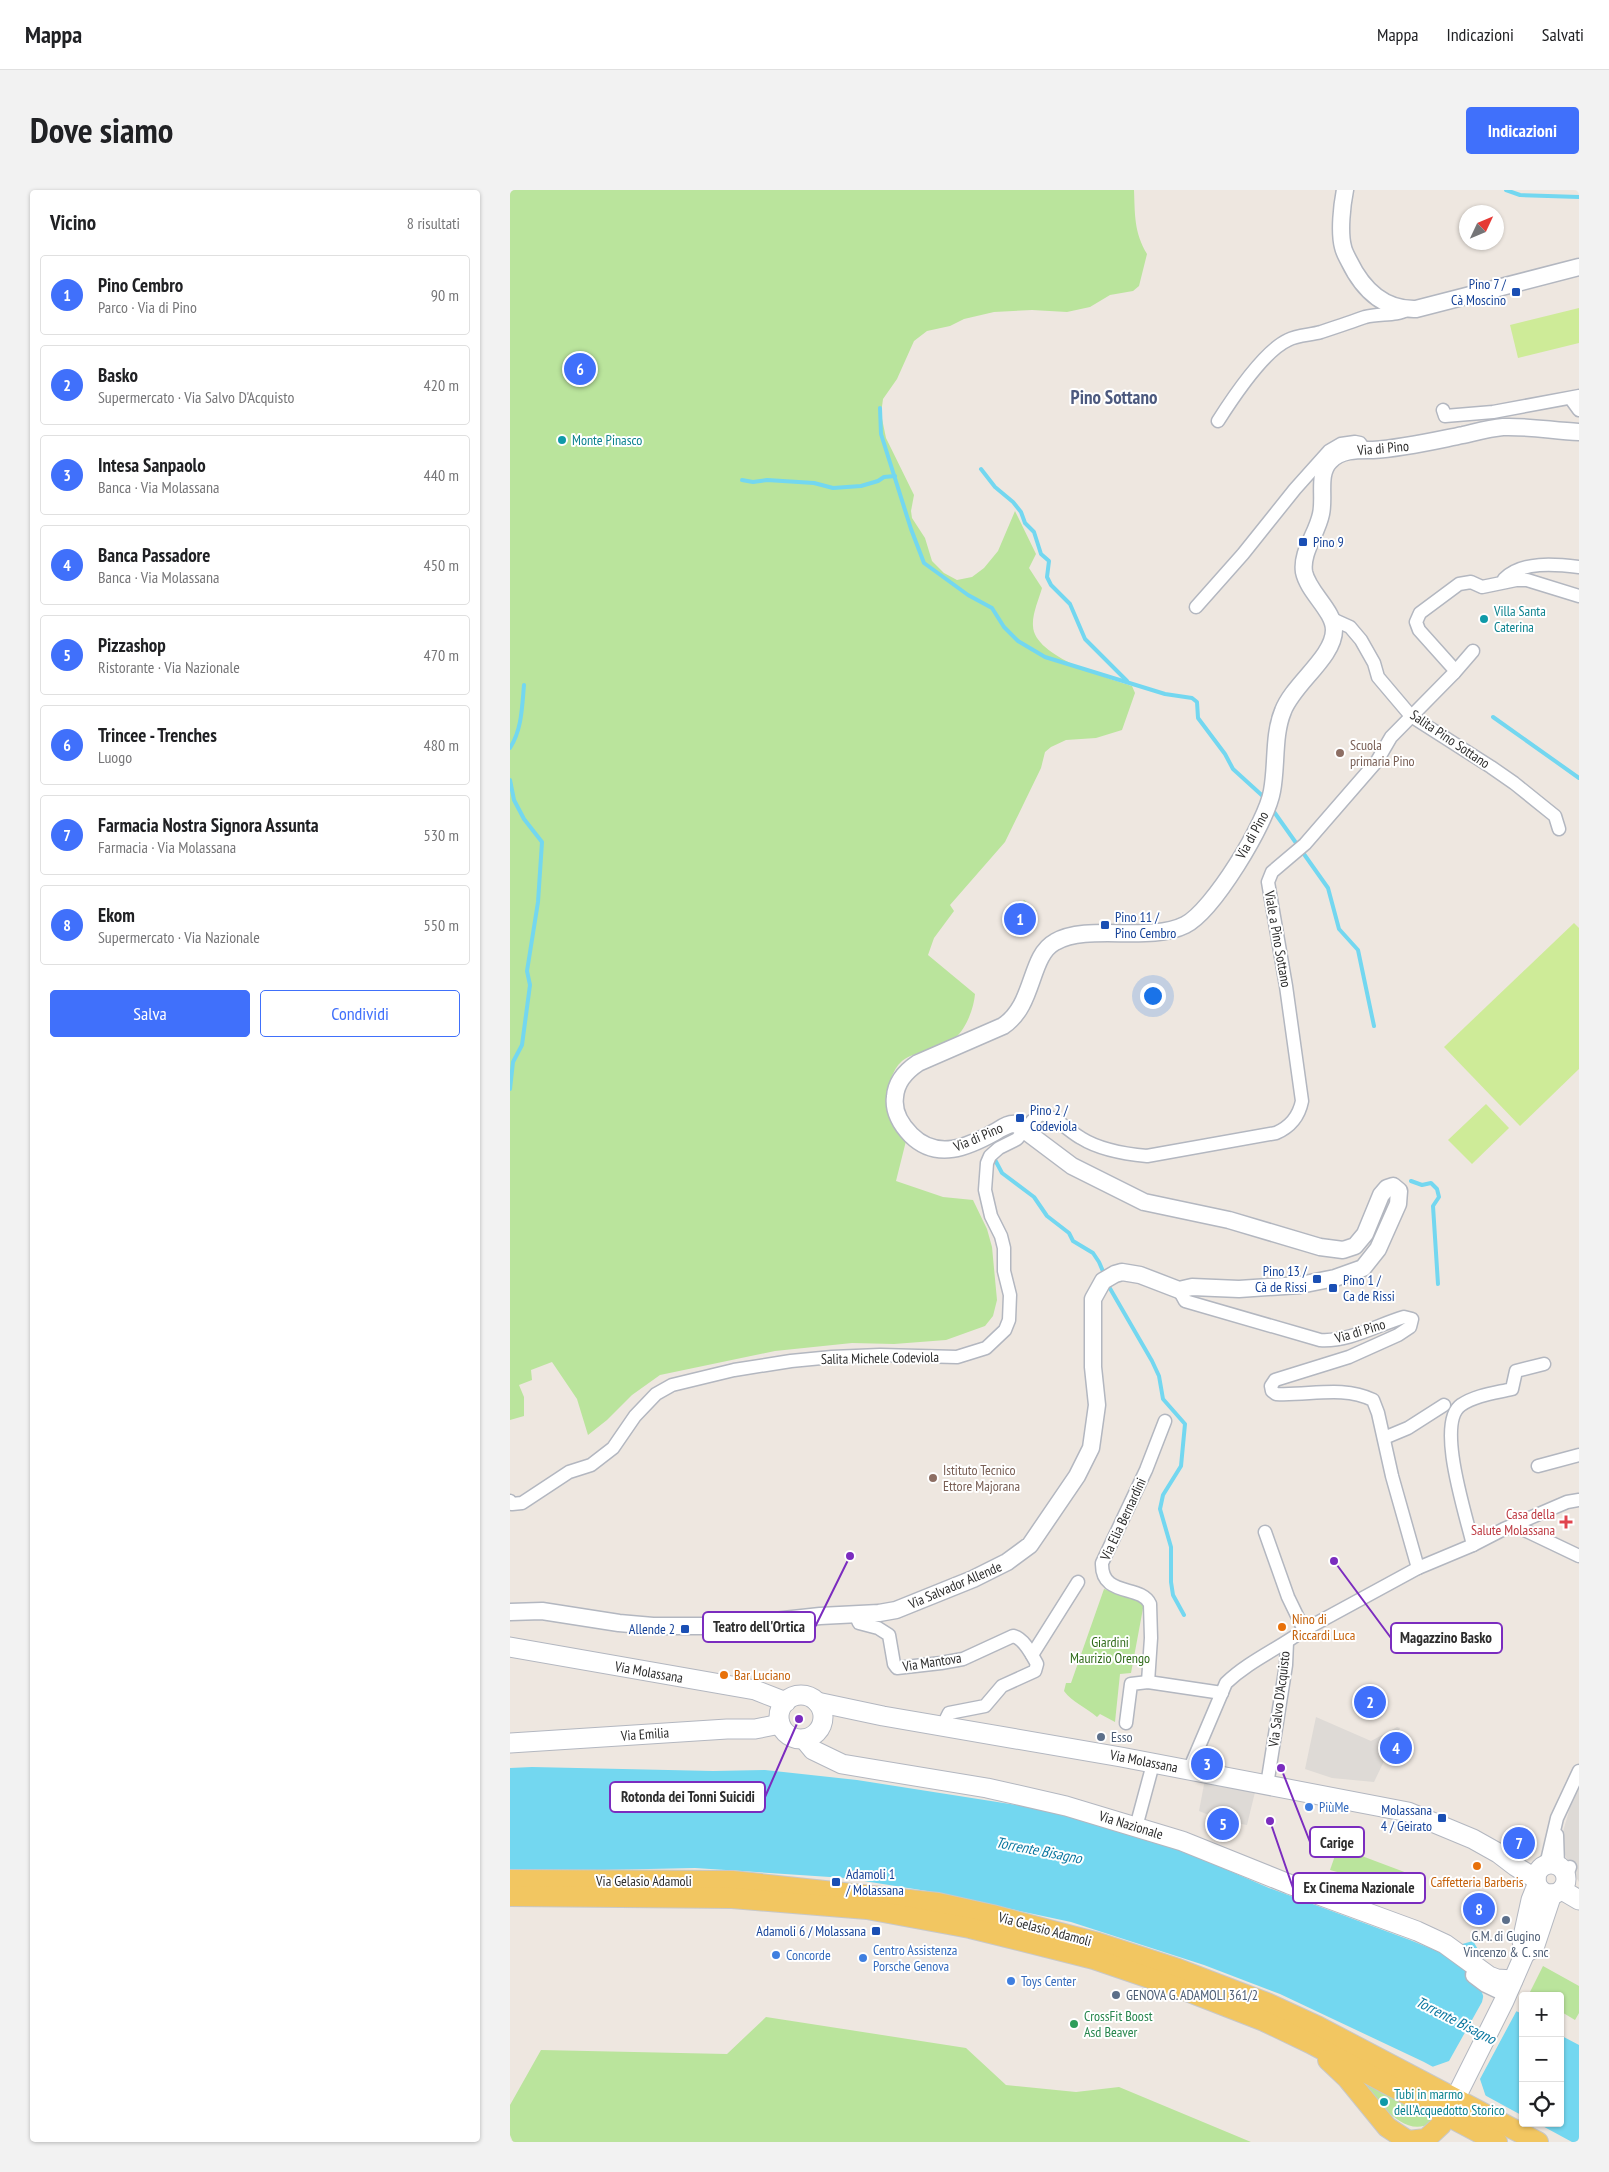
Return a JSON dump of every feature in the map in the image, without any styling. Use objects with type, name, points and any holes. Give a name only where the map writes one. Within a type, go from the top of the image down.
[{"type":"main road","name":"Via Molassana","points":[[510,1647],[755,1690],[786,1702]]},
{"type":"main road","points":[[796,1696],[802,1696],[817,1702],[823,1712],[814,1731],[790,1736],[780,1724],[780,1713],[786,1702],[796,1696]]},
{"type":"main road","name":"Via Molassana","points":[[817,1702],[1267,1784],[1408,1812],[1432,1820],[1498,1853],[1519,1857],[1556,1878],[1579,1900]]},
{"type":"main road","name":"Via Molassana","points":[[814,1731],[870,1713]]},
{"type":"main road","name":"Via Emilia","points":[[510,1743],[727,1729],[754,1729],[780,1724]]},
{"type":"main road","name":"Via Nazionale","points":[[814,1731],[833,1761],[857,1767],[987,1788],[1066,1806],[1182,1841],[1289,1884],[1417,1930],[1445,1944],[1489,1976],[1497,1979],[1508,1992]]},
{"type":"main road","points":[[1310,2043],[1347,2078],[1387,2127],[1408,2141],[1426,2139],[1441,2125],[1508,1992],[1525,1953],[1522,1941],[1531,1900],[1556,1878]]},
{"type":"main road","name":"Via Gelasio Adamoli","points":[[510,1880],[732,1881],[938,1903],[992,1915],[1098,1943],[1267,2003],[1317,2026],[1454,2100],[1538,2142]]},
{"type":"main road","name":"Via Gelasio Adamoli","points":[[510,1896],[732,1898],[867,1909],[970,1928],[1094,1959],[1256,2018],[1310,2043],[1454,2100],[1497,2142]]},
{"type":"street","points":[[1345,190],[1342,204],[1343,247],[1356,276],[1368,292],[1385,303],[1406,310],[1416,310],[1579,267]]},
{"type":"street","points":[[1218,422],[1236,391],[1269,355],[1288,339],[1322,331],[1378,313],[1394,314],[1402,313],[1406,310]]},
{"type":"street","points":[[1443,410],[1445,416],[1493,412],[1575,397],[1579,410]]},
{"type":"street","name":"Via di Pino","points":[[1026,1129],[1016,1124],[1010,1124],[976,1142],[957,1149],[935,1150],[914,1138],[901,1122],[895,1104],[898,1084],[908,1070],[918,1063],[1002,1026],[1013,1018],[1022,1006],[1040,958],[1053,942],[1073,935],[1159,932],[1185,926],[1205,911],[1262,821],[1272,792],[1282,711],[1296,687],[1313,669],[1328,648],[1334,634],[1330,618],[1304,572],[1304,557],[1323,506],[1323,475],[1329,462],[1341,454],[1365,450],[1399,448],[1500,427],[1524,427],[1579,432]]},
{"type":"street","points":[[1196,607],[1266,526],[1295,489],[1334,448],[1355,442],[1360,443],[1365,450]]},
{"type":"street","points":[[1501,584],[1513,572],[1527,568],[1548,565],[1579,567]]},
{"type":"street","points":[[1454,673],[1453,668],[1419,630],[1416,622],[1420,613],[1459,584],[1471,582],[1482,587],[1516,580],[1527,580],[1579,596]]},
{"type":"street","name":"Salita Pino Sottano","points":[[1330,618],[1350,627],[1361,640],[1374,663],[1378,677],[1411,716],[1492,766],[1555,816],[1559,829]]},
{"type":"street","name":"Viale a Pino Sottano","points":[[1026,1129],[1037,1116],[1046,1115],[1094,1145],[1128,1154],[1148,1156],[1276,1133],[1293,1121],[1302,1101],[1299,1072],[1268,882],[1272,872],[1305,844],[1377,761],[1391,737],[1473,651]]},
{"type":"street","points":[[1026,1129],[1072,1166],[1144,1202],[1229,1220],[1320,1248],[1343,1250],[1355,1246],[1365,1234],[1384,1191],[1393,1186],[1399,1191],[1398,1204],[1390,1226],[1378,1249],[1363,1268],[1335,1278],[1300,1285],[1240,1289],[1192,1287],[1179,1290]]},
{"type":"street","name":"Salita Michele Codeviola","points":[[510,1501],[512,1504],[522,1503],[570,1472],[591,1465],[613,1448],[635,1416],[656,1394],[672,1385],[734,1370],[832,1356],[957,1357],[986,1348],[1005,1330],[1009,1320],[1010,1295],[1004,1271],[1004,1248],[1001,1236],[991,1216],[985,1190],[987,1163],[990,1156],[999,1148],[1017,1140],[1026,1129]]},
{"type":"street","name":"Via Salvador Allende","points":[[510,1612],[542,1611],[619,1623],[727,1626],[878,1613],[904,1606],[973,1579],[1008,1562],[1030,1544],[1077,1476],[1091,1448],[1097,1405],[1093,1367],[1092,1317],[1093,1299],[1099,1286],[1108,1277],[1122,1272],[1140,1275],[1179,1290]]},
{"type":"street","name":"Via di Pino","points":[[1179,1290],[1185,1301],[1320,1340],[1343,1338],[1401,1318],[1410,1317],[1412,1325],[1398,1335],[1341,1360],[1275,1380],[1271,1386],[1272,1391],[1279,1394],[1342,1391],[1362,1395],[1373,1400],[1418,1568]]},
{"type":"street","points":[[1473,1545],[1450,1444],[1452,1418],[1459,1406],[1476,1397],[1512,1389],[1516,1371],[1544,1364]]},
{"type":"street","points":[[1384,1438],[1408,1428],[1444,1405]]},
{"type":"street","name":"Via Elia Bernardini","points":[[1148,1682],[1151,1638],[1150,1604],[1148,1599],[1143,1596],[1113,1586],[1104,1575],[1102,1563],[1146,1470],[1164,1421]]},
{"type":"street","points":[[1538,1466],[1579,1455]]},
{"type":"street","points":[[1189,1770],[1226,1683],[1261,1656],[1304,1630],[1418,1568],[1568,1502],[1579,1500]]},
{"type":"street","points":[[1514,1525],[1579,1556]]},
{"type":"street","points":[[1265,1532],[1288,1597],[1304,1630]]},
{"type":"street","points":[[943,1725],[949,1713],[982,1707],[1002,1686],[1035,1671],[1036,1664],[1032,1654],[1078,1582]]},
{"type":"street","name":"Via Mantova","points":[[855,1614],[858,1624],[878,1628],[888,1635],[897,1668],[947,1663],[963,1659],[1013,1636],[1020,1639],[1032,1654]]},
{"type":"street","name":"Via Salvo D'Acquisto","points":[[1267,1784],[1286,1665],[1287,1642]]},
{"type":"street","points":[[1126,1723],[1131,1684],[1148,1682],[1222,1692]]},
{"type":"street","points":[[1136,1827],[1153,1764]]},
{"type":"street","points":[[1556,1878],[1557,1818],[1579,1771]]},
{"type":"green space","points":[[510,190],[1134,190],[1137,231],[1147,254],[1139,286],[1133,291],[1110,295],[1090,307],[1067,312],[1032,310],[994,312],[927,331],[914,341],[897,379],[883,399],[881,414],[886,438],[914,495],[911,511],[912,518],[925,538],[932,561],[944,573],[957,580],[972,577],[984,568],[998,551],[1015,511],[1036,554],[1029,568],[1042,588],[1033,621],[1037,637],[1058,656],[1090,672],[1132,686],[1135,693],[1122,730],[1096,738],[1066,740],[1045,752],[1041,768],[1005,842],[950,905],[954,911],[934,938],[928,955],[975,994],[973,1006],[963,1029],[955,1038],[902,1061],[894,1072],[887,1095],[889,1115],[906,1141],[896,1181],[943,1197],[973,1200],[987,1229],[992,1247],[997,1300],[993,1316],[985,1326],[946,1340],[894,1344],[852,1343],[775,1351],[660,1375],[632,1395],[607,1420],[588,1435],[577,1399],[552,1362],[531,1370],[532,1380],[519,1385],[524,1397],[524,1416],[510,1420]]},
{"type":"green space","points":[[1579,308],[1579,343],[1518,358],[1510,325]]},
{"type":"green space","points":[[1024,900],[1037,911],[1016,937],[1003,926]]},
{"type":"green space","points":[[1574,923],[1579,928],[1579,1069],[1520,1126],[1444,1047]]},
{"type":"green space","points":[[1486,1104],[1509,1128],[1472,1164],[1448,1140]]},
{"type":"green space","name":"Giardini Maurizio Orengo","points":[[1104,1589],[1144,1603],[1131,1673],[1120,1674],[1115,1722],[1100,1714],[1097,1717],[1064,1691],[1066,1683],[1071,1683]]},
{"type":"green space","points":[[1338,1847],[1415,1876],[1409,1892],[1330,1870]]},
{"type":"green space","points":[[1543,1966],[1579,1986],[1579,2013],[1575,2020],[1564,2013],[1564,1992],[1530,1992]]},
{"type":"green space","points":[[766,2017],[966,2048],[1006,2085],[1076,2092],[1119,2087],[1251,2142],[513,2142],[510,2135],[510,2105],[541,2050],[727,2054]]},
{"type":"green space","points":[[1356,2076],[1431,2118],[1431,2122],[1421,2127],[1410,2126],[1400,2121],[1379,2104]]},
{"type":"shaded area","points":[[1316,1717],[1371,1741],[1397,1727],[1400,1728],[1374,1782],[1332,1778],[1305,1769]]},
{"type":"shaded area","points":[[1205,1779],[1256,1788],[1247,1825],[1223,1821],[1199,1811]]},
{"type":"shaded area","points":[[1579,1785],[1579,1882],[1570,1867],[1560,1842],[1571,1804]]},
{"type":"water","name":"Torrente Bisagno","points":[[510,1768],[765,1770],[857,1780],[1022,1806],[1070,1816],[1186,1852],[1269,1888],[1437,1951],[1473,1941],[1488,1966],[1481,1990],[1484,1998],[1519,2012],[1519,2114],[1424,2062],[1280,1994],[1204,1965],[1071,1922],[927,1891],[845,1878],[695,1868],[510,1872]]},
{"type":"water","points":[[1564,2037],[1579,2045],[1579,2142],[1572,2142],[1544,2127],[1564,2127]]},
{"type":"pier","points":[[1484,1993],[1517,2010],[1480,2079],[1486,2097],[1432,2067],[1449,2061],[1482,2002]]},
{"type":"waterway","points":[[1506,190],[1520,195],[1579,197]]},
{"type":"waterway","points":[[880,408],[881,434],[911,529],[924,563],[968,595],[992,608],[1004,627],[1018,641],[1045,657],[1165,694],[1192,698],[1197,702],[1198,718],[1225,754],[1233,769],[1266,799]]},
{"type":"waterway","points":[[981,469],[995,487],[1013,502],[1021,512],[1025,523],[1034,532],[1041,554],[1049,561],[1047,577],[1051,585],[1070,604],[1085,639],[1127,681]]},
{"type":"waterway","points":[[742,480],[753,482],[767,480],[814,483],[833,488],[861,486],[878,481],[884,477],[895,476]]},
{"type":"waterway","points":[[510,748],[519,726],[524,685]]},
{"type":"waterway","points":[[1493,717],[1579,778]]},
{"type":"waterway","points":[[510,780],[514,800],[524,819],[542,842],[538,902],[527,971],[530,985],[522,1045],[513,1062],[510,1089]]},
{"type":"waterway","points":[[1272,809],[1328,888],[1339,929],[1358,950],[1374,1026]]},
{"type":"waterway","points":[[993,1156],[1002,1173],[1034,1197],[1047,1216],[1069,1233],[1073,1241],[1093,1253],[1105,1276]]},
{"type":"waterway","points":[[1411,1181],[1422,1185],[1431,1183],[1437,1189],[1439,1197],[1433,1206],[1438,1284]]},
{"type":"waterway","points":[[1108,1285],[1152,1361],[1159,1376],[1163,1399],[1185,1424],[1181,1466],[1163,1495],[1160,1509],[1171,1547],[1173,1595],[1184,1615]]},
{"type":"place","name":"Pino 7 / Cà Moscino","points":[[1516,292]]},
{"type":"place","name":"Trincee - Trenches","points":[[580,369]]},
{"type":"place","name":"Monte Pinasco","points":[[562,440]]},
{"type":"place","name":"Pino 9","points":[[1303,542]]},
{"type":"place","name":"Villa Santa Caterina","points":[[1484,619]]},
{"type":"place","name":"Scuola primaria Pino","points":[[1340,753]]},
{"type":"place","name":"Pino Cembro","points":[[1020,919]]},
{"type":"place","name":"Pino 11 / Pino Cembro","points":[[1105,925]]},
{"type":"place","name":"Pino 2 / Codeviola","points":[[1020,1118]]},
{"type":"place","name":"Pino 13 / Cà de Rissi","points":[[1317,1279]]},
{"type":"place","name":"Pino 1 / Ca de Rissi","points":[[1333,1288]]},
{"type":"place","name":"Istituto Tecnico Ettore Majorana","points":[[933,1478]]},
{"type":"place","name":"Casa della Salute Molassana","points":[[1566,1522]]},
{"type":"place","name":"Teatro dell'Ortica","points":[[850,1556]]},
{"type":"place","name":"Magazzino Basko","points":[[1334,1561]]},
{"type":"place","name":"Nino di Riccardi Luca","points":[[1282,1627]]},
{"type":"place","name":"Allende 2","points":[[685,1629]]},
{"type":"place","name":"Bar Luciano","points":[[724,1675]]},
{"type":"place","name":"Basko","points":[[1370,1702]]},
{"type":"place","name":"Rotonda dei Tonni Suicidi","points":[[799,1719]]},
{"type":"place","name":"Esso","points":[[1101,1737]]},
{"type":"place","name":"Banca Passadore","points":[[1396,1748]]},
{"type":"place","name":"Intesa Sanpaolo","points":[[1207,1764]]},
{"type":"place","name":"Carige","points":[[1281,1768]]},
{"type":"place","name":"PiùMe","points":[[1309,1807]]},
{"type":"place","name":"Molassana 4 / Geirato","points":[[1442,1818]]},
{"type":"place","name":"Ex Cinema Nazionale","points":[[1270,1821]]},
{"type":"place","name":"Pizzashop","points":[[1223,1824]]},
{"type":"place","name":"Farmacia Nostra Signora Assunta","points":[[1519,1843]]},
{"type":"place","name":"Caffetteria Barberis","points":[[1477,1866]]},
{"type":"place","name":"Adamoli 1 / Molassana","points":[[836,1882]]},
{"type":"place","name":"Ekom","points":[[1479,1909]]},
{"type":"place","name":"G.M. di Gugino Vincenzo & C. snc","points":[[1506,1920]]},
{"type":"place","name":"Adamoli 6 / Molassana","points":[[876,1931]]},
{"type":"place","name":"Concorde","points":[[776,1955]]},
{"type":"place","name":"Centro Assistenza Porsche Genova","points":[[863,1958]]},
{"type":"place","name":"Toys Center","points":[[1011,1981]]},
{"type":"place","name":"GENOVA G. ADAMOLI 361/2","points":[[1116,1995]]},
{"type":"place","name":"CrossFit Boost Asd Beaver","points":[[1074,2024]]},
{"type":"place","name":"Tubi in marmo dell'Acquedotto Storico","points":[[1384,2102]]},
{"type":"district","name":"Pino Sottano","points":[[1114,397]]}]
